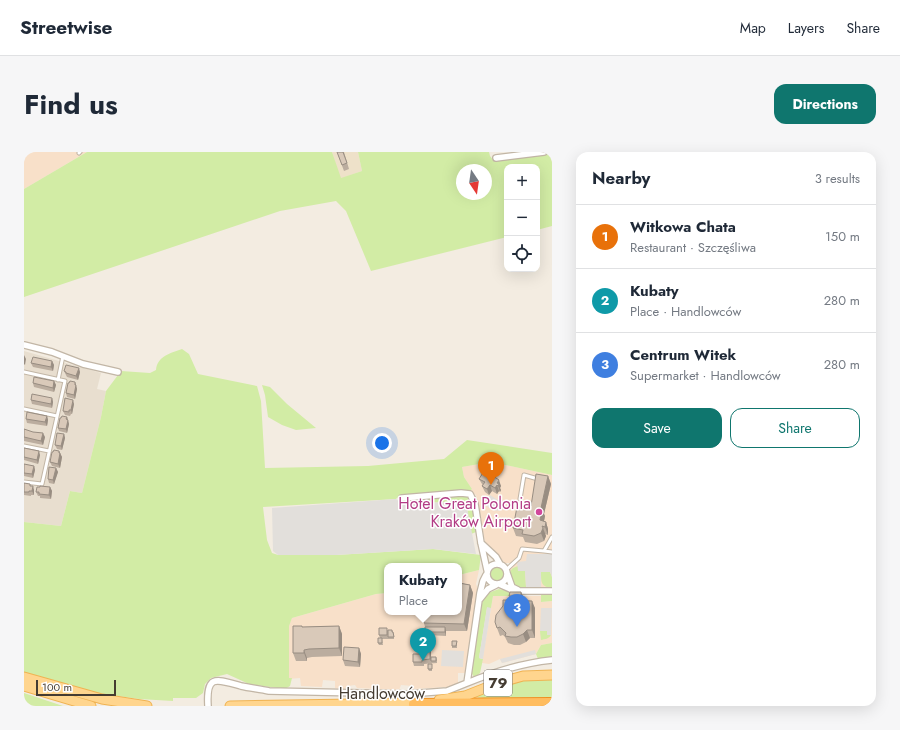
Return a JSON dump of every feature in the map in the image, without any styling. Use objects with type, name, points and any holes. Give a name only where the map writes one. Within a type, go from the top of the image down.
[{"type":"highway","points":[[414,704],[552,703]]},
{"type":"main road","name":"79","points":[[414,704],[458,697],[512,679],[532,675],[552,675]]},
{"type":"main road","points":[[24,677],[102,699],[147,706]]},
{"type":"main road","points":[[24,686],[91,706]]},
{"type":"main road","points":[[230,706],[414,704]]},
{"type":"street","points":[[496,158],[544,152]]},
{"type":"street","points":[[24,345],[63,356],[83,364],[118,372]]},
{"type":"street","points":[[402,498],[461,493],[470,494],[473,497],[475,504],[481,543],[490,582],[511,590],[552,591]]},
{"type":"street","points":[[481,543],[496,557],[507,572],[512,587],[518,590]]},
{"type":"street","points":[[500,564],[494,564],[489,568],[483,581],[467,684],[511,668],[533,662],[552,660]]},
{"type":"street","points":[[480,599],[488,589],[506,579],[507,572]]},
{"type":"street","name":"Handlowców","points":[[208,706],[209,688],[212,683],[218,680],[269,691],[408,694],[446,691],[467,684]]},
{"type":"lane","points":[[58,380],[63,356]]},
{"type":"lane","points":[[24,372],[65,382],[42,484],[24,482]]},
{"type":"lane","points":[[24,409],[57,416]]},
{"type":"lane","points":[[24,446],[49,451]]},
{"type":"lane","points":[[520,499],[524,474],[534,479],[546,480]]},
{"type":"lane","points":[[544,551],[552,537]]},
{"type":"lane","points":[[507,572],[519,558],[522,549],[552,552]]},
{"type":"shaded area","points":[[24,152],[87,152],[24,189]]},
{"type":"shaded area","points":[[332,152],[358,152],[362,171],[340,179]]},
{"type":"shaded area","points":[[24,351],[101,373],[97,389],[106,391],[82,493],[70,491],[61,526],[24,522]]},
{"type":"shaded area","points":[[491,462],[552,475],[552,588],[518,587],[510,572],[510,563],[505,563],[485,542],[476,495],[470,491],[472,489],[464,477],[462,467]]},
{"type":"shaded area","points":[[490,495],[498,500],[500,511],[493,510],[483,504]]},
{"type":"shaded area","points":[[396,499],[401,503],[466,502],[476,554],[433,549],[336,555],[278,555],[273,551],[272,508]]},
{"type":"shaded area","points":[[527,554],[552,554],[552,577],[550,572],[541,572],[541,587],[526,587],[525,571],[518,571],[517,562],[526,561]]},
{"type":"shaded area","points":[[479,570],[476,584],[479,592],[466,670],[465,673],[458,673],[458,683],[447,687],[413,689],[413,686],[401,685],[399,690],[357,688],[355,685],[348,686],[344,689],[335,688],[335,681],[323,680],[322,687],[301,686],[300,678],[289,679],[289,625],[292,618],[376,594],[384,593],[384,615],[462,615],[462,574]]},
{"type":"shaded area","points":[[493,596],[541,596],[541,602],[552,601],[552,643],[541,645],[536,654],[502,663],[500,659],[489,664],[482,663]]},
{"type":"shaded area","points":[[487,607],[491,608],[483,659],[479,658]]},
{"type":"shaded area","points":[[541,608],[552,608],[551,635],[547,635],[547,631],[540,631]]},
{"type":"shaded area","points":[[442,650],[464,651],[463,667],[441,666]]},
{"type":"shaded area","points":[[535,650],[536,654],[502,663],[500,659]]},
{"type":"green space","points":[[87,152],[332,152],[341,178],[362,171],[358,152],[489,152],[494,161],[552,153],[552,226],[540,229],[540,164],[504,164],[504,238],[371,271],[346,211],[336,201],[280,211],[24,297],[24,189]]},
{"type":"green space","points":[[182,349],[189,354],[198,374],[257,386],[261,401],[265,468],[368,466],[444,459],[467,440],[552,453],[552,475],[491,462],[462,467],[464,477],[472,489],[470,491],[433,493],[465,494],[471,498],[477,528],[476,532],[471,534],[466,502],[406,503],[410,495],[400,495],[396,499],[263,507],[267,540],[272,553],[278,555],[336,555],[433,549],[481,555],[479,570],[462,574],[462,563],[384,563],[384,593],[376,594],[292,618],[289,626],[289,678],[292,678],[290,686],[285,689],[249,684],[227,674],[211,678],[205,684],[203,693],[196,698],[173,698],[173,701],[139,699],[97,693],[24,672],[24,522],[61,526],[70,491],[82,493],[106,391],[121,371],[150,373],[156,370],[159,361],[162,358]]},
{"type":"green space","points":[[262,385],[270,387],[287,404],[316,428],[296,430],[282,425],[268,417]]},
{"type":"green space","points":[[497,566],[504,571],[505,574],[500,581],[497,582],[490,577],[489,574],[494,567]]},
{"type":"green space","points":[[518,566],[518,571],[525,571],[526,587],[518,587],[514,585],[510,571]]},
{"type":"green space","points":[[541,572],[550,572],[552,577],[552,588],[542,583]]},
{"type":"green space","points":[[499,589],[511,592],[510,596],[493,596],[491,608],[487,608],[479,658],[483,659],[480,673],[474,677],[471,672],[483,598],[488,593]]},
{"type":"green space","points":[[543,593],[552,593],[552,601],[541,602],[541,595]]},
{"type":"green space","points":[[540,631],[547,631],[547,634],[551,635],[548,638],[541,640]]},
{"type":"green space","points":[[552,643],[552,657],[538,659],[536,654],[541,645]]},
{"type":"green space","points":[[526,679],[552,679],[552,697],[477,697],[466,699],[489,690]]},
{"type":"green space","points":[[24,693],[63,706],[24,706]]},
{"type":"water","points":[[491,464],[501,466],[502,468],[498,469],[494,473],[487,467]]},
{"type":"building","points":[[337,152],[343,152],[347,163],[342,165]]},
{"type":"building","points":[[33,357],[52,361],[51,367],[31,363]]},
{"type":"building","points":[[66,365],[79,368],[76,376],[64,371]]},
{"type":"building","points":[[34,377],[54,381],[53,388],[33,383]]},
{"type":"building","points":[[70,381],[75,382],[76,385],[74,395],[66,393],[68,383]]},
{"type":"building","points":[[32,394],[52,398],[51,404],[31,400]]},
{"type":"building","points":[[65,398],[73,400],[71,410],[69,410],[69,412],[63,411]]},
{"type":"building","points":[[27,412],[47,416],[45,422],[26,419]]},
{"type":"building","points":[[62,416],[67,417],[66,419],[68,420],[66,429],[58,428],[60,418]]},
{"type":"building","points":[[24,429],[43,433],[41,441],[24,437]]},
{"type":"building","points":[[57,433],[64,434],[61,446],[55,445]]},
{"type":"building","points":[[24,448],[39,451],[37,460],[24,457]]},
{"type":"building","points":[[54,450],[59,451],[60,453],[58,464],[50,462],[52,452]]},
{"type":"building","points":[[24,464],[34,466],[32,474],[24,473]]},
{"type":"building","points":[[49,467],[56,468],[53,480],[48,479]]},
{"type":"building","points":[[484,471],[494,475],[493,476],[499,480],[497,483],[499,484],[498,486],[497,485],[495,488],[490,485],[487,489],[482,486],[485,482],[479,479]]},
{"type":"building","name":"Hotel Great Polonia Kraków Airport","points":[[536,474],[548,476],[540,520],[546,522],[545,527],[542,526],[543,528],[541,533],[534,536],[522,534],[523,530],[513,528],[517,507],[529,509],[531,506]]},
{"type":"building","points":[[24,483],[33,486],[32,491],[24,492]]},
{"type":"building","points":[[37,487],[50,487],[49,495],[39,494],[39,492],[36,492]]},
{"type":"building","points":[[462,584],[470,585],[464,624],[424,623],[424,615],[462,615]]},
{"type":"building","points":[[510,592],[521,592],[521,597],[509,596]]},
{"type":"building","points":[[503,600],[532,601],[532,630],[527,630],[517,637],[511,637],[505,636],[506,633],[500,627],[497,628],[495,622],[496,615],[503,606]]},
{"type":"building","points":[[293,626],[339,626],[339,648],[309,649],[304,650],[304,653],[293,653]]},
{"type":"building","points":[[425,627],[445,627],[445,632],[425,632]]},
{"type":"building","points":[[379,628],[387,628],[387,635],[379,635]]},
{"type":"building","points":[[388,630],[392,630],[394,637],[388,637]]},
{"type":"building","points":[[378,638],[382,638],[382,643],[378,643]]},
{"type":"building","points":[[422,641],[430,641],[430,659],[422,660],[422,662],[413,662],[413,654],[422,654]]},
{"type":"building","points":[[452,641],[457,641],[456,646],[452,646]]},
{"type":"building","points":[[344,647],[359,648],[358,662],[343,660]]},
{"type":"building","points":[[431,657],[436,657],[436,661],[431,661]]},
{"type":"building","points":[[428,664],[432,664],[432,669],[428,669]]},
{"type":"place","name":"Witkowa Chata","points":[[491,485]]},
{"type":"place","name":"Hotel Great Polonia Kraków Airport","points":[[539,512]]},
{"type":"place","name":"Centrum Witek","points":[[517,627]]},
{"type":"place","name":"Kubaty","points":[[423,661]]}]
